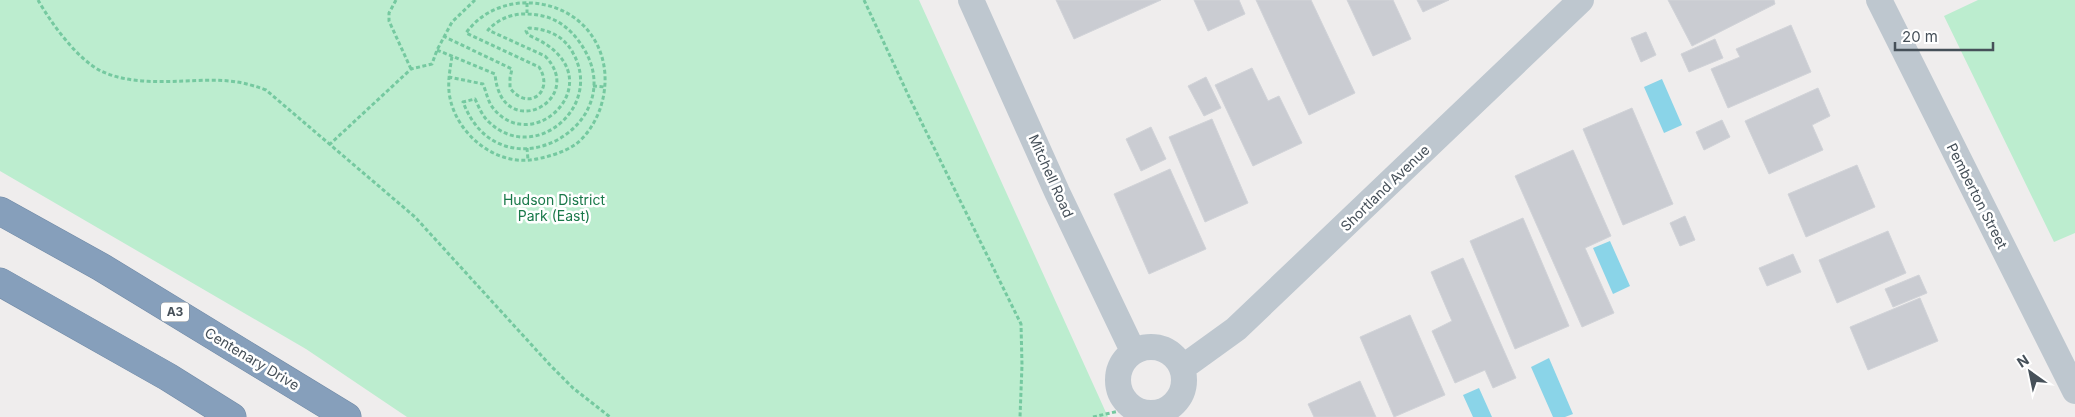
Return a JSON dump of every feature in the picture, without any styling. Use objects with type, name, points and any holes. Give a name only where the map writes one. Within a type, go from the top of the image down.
[{"type":"highway","name":"Centenary Drive","points":[[0,211],[101,267],[347,417]]},
{"type":"highway","points":[[0,282],[168,377],[232,417]]},
{"type":"street","name":"Mitchell Road","points":[[971,0],[1069,218],[1133,351]]},
{"type":"street","name":"Shortland Avenue","points":[[1182,368],[1236,329],[1582,0]]},
{"type":"street","name":"Pemberton Street","points":[[1879,0],[2075,391]]},
{"type":"street","points":[[1152,346],[1162,348],[1178,360],[1182,368],[1184,381],[1181,394],[1173,405],[1162,414],[1141,412],[1132,408],[1121,396],[1117,380],[1119,369],[1133,351],[1152,346]]},
{"type":"path","points":[[38,0],[73,47],[101,71],[122,78],[151,82],[231,80],[247,83],[266,90],[415,217],[550,365],[573,388],[610,417]]},
{"type":"path","points":[[396,0],[388,13],[388,21],[411,69]]},
{"type":"path","points":[[329,145],[411,69],[432,64],[443,36],[452,22],[475,0]]},
{"type":"path","points":[[864,0],[911,101],[1021,324],[1020,417]]},
{"type":"path","points":[[443,36],[512,69],[510,88],[520,98],[529,99],[537,97],[543,90],[545,82],[539,67],[466,33],[471,26],[490,11],[502,6],[527,3],[547,4],[561,9],[576,18],[587,28],[601,54],[605,87],[598,116],[577,143],[561,152],[528,160],[505,158],[487,150],[474,141],[455,112],[450,99],[449,77],[452,56]]},
{"type":"path","points":[[527,3],[527,13]]},
{"type":"path","points":[[437,50],[495,74],[496,87],[505,102],[512,109],[532,111],[542,107],[551,99],[557,81],[556,71],[545,56],[488,30],[502,18],[527,13],[551,18],[571,32],[587,54],[592,68],[593,86],[588,107],[570,132],[547,146],[527,148],[506,146],[493,141],[480,131],[463,102],[475,99],[482,114],[489,122],[509,134],[522,137],[536,135],[564,122],[574,110],[581,88],[578,61],[564,40],[545,30],[529,28],[526,31],[528,35],[552,47],[560,55],[569,74],[570,85],[567,98],[551,117],[537,123],[514,123],[493,108],[483,84],[449,77]]},
{"type":"path","points":[[593,86],[605,87]]},
{"type":"path","points":[[527,148],[528,160]]},
{"type":"path","points":[[1093,417],[1132,408]]},
{"type":"green space","name":"Hudson District Park (East)","points":[[0,0],[919,0],[1108,417],[407,417],[306,349],[0,171]]},
{"type":"green space","points":[[1978,0],[2075,0],[2075,233],[2054,242],[1944,16]]},
{"type":"water","points":[[1662,79],[1682,125],[1664,133],[1644,87]]},
{"type":"water","points":[[1610,241],[1630,286],[1613,294],[1593,248]]},
{"type":"water","points":[[1549,358],[1573,414],[1565,417],[1553,417],[1531,367]]},
{"type":"water","points":[[1479,388],[1492,417],[1473,417],[1463,395]]},
{"type":"building","points":[[1056,0],[1161,0],[1074,39]]},
{"type":"building","points":[[1194,0],[1239,0],[1245,14],[1208,31]]},
{"type":"building","points":[[1256,0],[1311,0],[1355,93],[1309,115]]},
{"type":"building","points":[[1347,0],[1393,0],[1411,39],[1373,56]]},
{"type":"building","points":[[1417,0],[1449,0],[1423,12]]},
{"type":"building","points":[[1668,0],[1774,0],[1775,4],[1692,46]]},
{"type":"building","points":[[1791,25],[1811,72],[1728,108],[1711,69],[1740,57],[1736,49]]},
{"type":"building","points":[[1646,32],[1656,55],[1641,62],[1631,38]]},
{"type":"building","points":[[1715,39],[1723,58],[1689,72],[1681,54]]},
{"type":"building","points":[[1252,68],[1268,101],[1279,96],[1302,143],[1253,166],[1215,85]]},
{"type":"building","points":[[1206,77],[1221,108],[1204,116],[1188,86]]},
{"type":"building","points":[[1818,88],[1830,116],[1812,125],[1823,150],[1769,174],[1745,121]]},
{"type":"building","points":[[1632,108],[1673,204],[1623,225],[1583,129]]},
{"type":"building","points":[[1212,119],[1248,203],[1205,222],[1169,137]]},
{"type":"building","points":[[1722,120],[1730,137],[1704,150],[1696,132]]},
{"type":"building","points":[[1151,127],[1166,159],[1141,171],[1126,139]]},
{"type":"building","points":[[1573,150],[1611,236],[1585,248],[1614,313],[1582,327],[1515,176]]},
{"type":"building","points":[[1857,165],[1875,207],[1806,237],[1788,194]]},
{"type":"building","points":[[1170,169],[1206,249],[1149,274],[1114,194]]},
{"type":"building","points":[[1685,216],[1695,240],[1680,246],[1670,223]]},
{"type":"building","points":[[1523,218],[1569,326],[1515,349],[1470,241]]},
{"type":"building","points":[[1888,231],[1906,273],[1837,303],[1819,260]]},
{"type":"building","points":[[1793,254],[1801,272],[1767,286],[1759,268]]},
{"type":"building","points":[[1463,258],[1516,378],[1493,388],[1485,370],[1455,383],[1432,331],[1452,321],[1431,272]]},
{"type":"building","points":[[1919,275],[1927,293],[1893,307],[1885,289]]},
{"type":"building","points":[[1920,298],[1938,341],[1868,370],[1850,327]]},
{"type":"building","points":[[1410,315],[1445,395],[1394,417],[1360,337]]},
{"type":"building","points":[[1360,381],[1376,417],[1314,417],[1308,404]]}]
